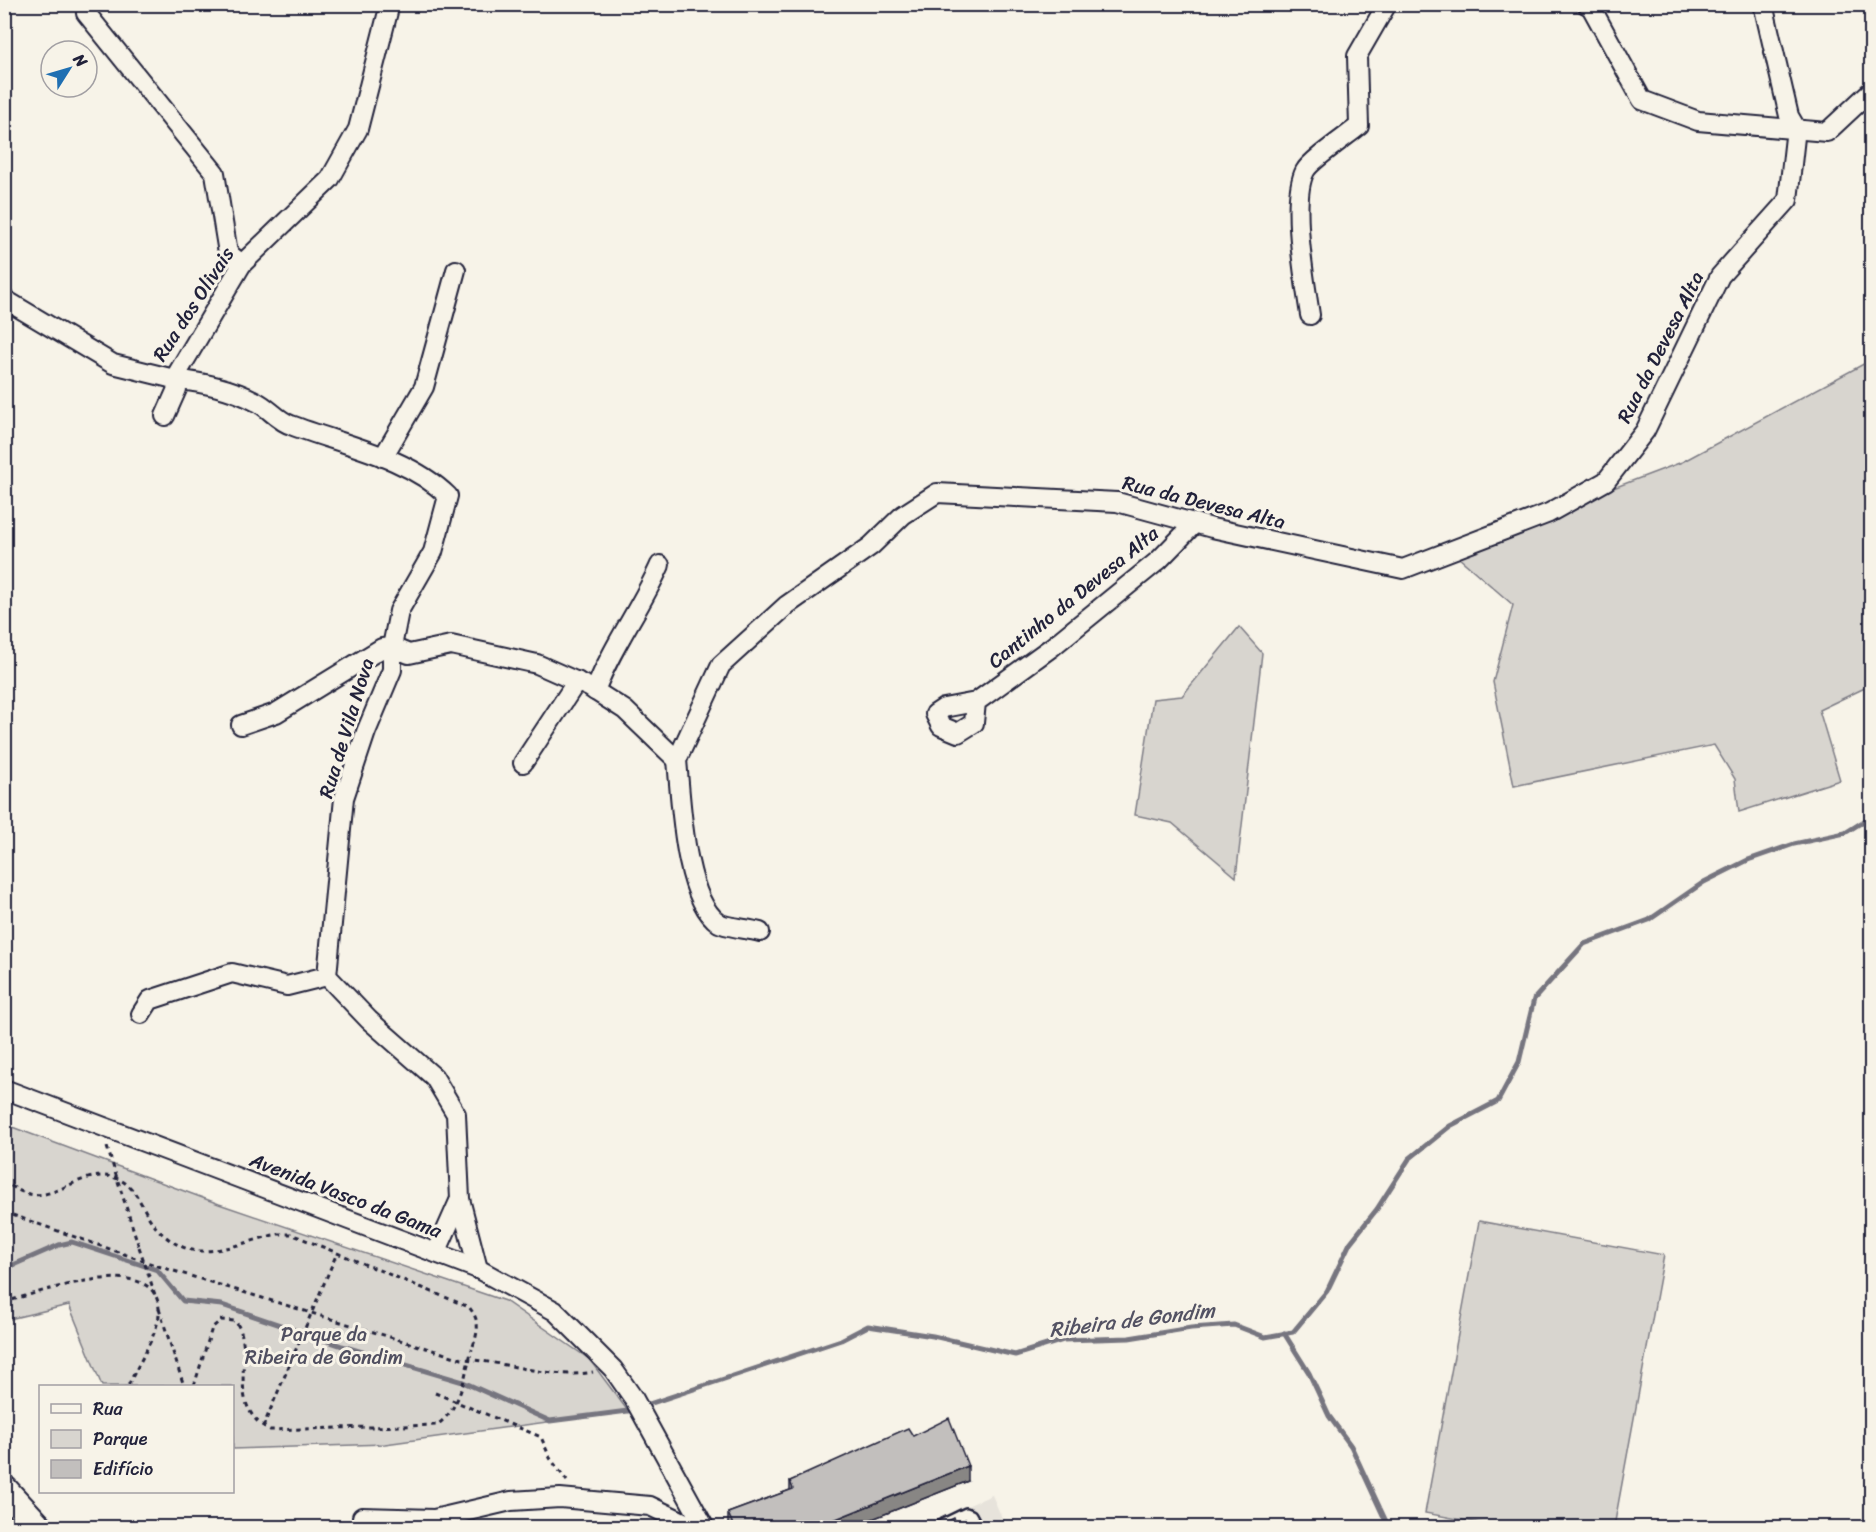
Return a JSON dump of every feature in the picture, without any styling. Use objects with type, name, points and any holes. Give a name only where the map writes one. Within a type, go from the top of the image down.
[{"type":"main road","points":[[4,1489],[40,1527]]},
{"type":"street","points":[[90,4],[86,13],[215,173],[228,253],[242,264]]},
{"type":"street","name":"Rua dos Olivais","points":[[4,298],[113,364],[174,379],[242,264],[330,179],[358,129],[386,11],[390,4]]},
{"type":"street","points":[[1310,315],[1302,251],[1299,194],[1305,169],[1359,126],[1356,56],[1387,4]]},
{"type":"street","points":[[1586,4],[1642,100],[1698,121],[1827,132],[1872,90]]},
{"type":"street","name":"Rua da Devesa Alta","points":[[677,760],[721,665],[787,605],[871,546],[903,515],[937,493],[1118,502],[1196,523],[1403,569],[1549,513],[1606,481],[1645,431],[1720,276],[1788,200],[1796,128],[1789,116],[1764,4]]},
{"type":"street","points":[[383,457],[424,387],[456,270]]},
{"type":"street","points":[[165,416],[177,389],[174,379]]},
{"type":"street","name":"Rua de Vila Nova","points":[[174,379],[215,384],[258,402],[287,424],[383,457],[436,484],[448,496],[433,552],[399,611],[392,647],[392,670],[366,732],[344,798],[327,976]]},
{"type":"street","name":"Cantinho da Devesa Alta","points":[[976,702],[1094,614],[1160,560],[1196,523]]},
{"type":"street","points":[[595,691],[620,636],[651,586],[660,565]]},
{"type":"street","points":[[241,725],[276,713],[382,648],[392,647],[409,654],[451,645],[537,664],[577,681],[625,710],[677,760],[686,844],[694,882],[707,911],[721,925],[760,932]]},
{"type":"street","points":[[523,763],[577,681]]},
{"type":"street","points":[[141,1014],[150,1000],[232,973],[287,986],[327,976],[369,1020],[434,1077],[456,1114],[460,1199],[478,1269]]},
{"type":"street","name":"Avenida Vasco da Gama","points":[[4,1089],[478,1269],[555,1311],[613,1369],[639,1407],[705,1527]]},
{"type":"street","points":[[436,1253],[460,1199]]},
{"type":"street","points":[[363,1517],[434,1520],[511,1501],[560,1498],[650,1506],[696,1527]]},
{"type":"lane","points":[[935,1527],[966,1512],[971,1515],[978,1527]]},
{"type":"path","points":[[100,1125],[184,1385]]},
{"type":"path","points":[[4,1180],[13,1188],[46,1195],[84,1180],[103,1176],[118,1180],[135,1192],[144,1203],[150,1220],[171,1241],[188,1248],[201,1252],[278,1234],[291,1234],[469,1307],[477,1317],[479,1328],[460,1393],[450,1416],[437,1425],[270,1430],[263,1427],[257,1423],[250,1412],[244,1394],[242,1330],[235,1321],[222,1320],[212,1328],[194,1385]]},
{"type":"path","points":[[4,1212],[161,1266],[462,1359],[493,1360],[536,1370],[583,1374],[613,1369]]},
{"type":"path","points":[[263,1427],[337,1253]]},
{"type":"path","points":[[4,1302],[104,1277],[125,1276],[144,1284],[155,1298],[159,1315],[141,1361],[129,1385]]},
{"type":"path","points":[[435,1393],[541,1437],[550,1458],[582,1500]]},
{"type":"shaded area","points":[[992,1495],[1006,1527],[917,1528]]},
{"type":"green space","points":[[1871,360],[1871,685],[1819,710],[1840,780],[1739,812],[1735,779],[1714,745],[1514,786],[1493,682],[1513,605],[1450,550],[1682,462]]},
{"type":"green space","points":[[1239,627],[1262,653],[1236,877],[1172,823],[1135,815],[1153,699],[1182,696]]},
{"type":"green space","name":"Parque da Ribeira de Gondim","points":[[4,1124],[219,1204],[505,1301],[589,1359],[628,1411],[385,1444],[234,1449],[234,1385],[102,1385],[69,1305],[5,1320]]},
{"type":"green space","points":[[1479,1221],[1664,1255],[1614,1527],[1501,1527],[1425,1513]]},
{"type":"building","points":[[949,1418],[968,1466],[816,1527],[734,1527],[728,1513],[793,1489],[790,1481],[908,1428],[913,1436]]},
{"type":"building","points":[[954,1518],[959,1527],[936,1527]]},
{"type":"waterway","name":"Ribeira de Gondim","points":[[4,1269],[59,1245],[72,1242],[157,1270],[183,1301],[222,1305],[342,1346],[463,1382],[550,1421],[628,1411],[841,1340],[868,1326],[933,1336],[1015,1355],[1063,1340],[1129,1338],[1191,1328],[1234,1325],[1265,1337],[1293,1332],[1327,1291],[1350,1243],[1377,1209],[1409,1159],[1450,1126],[1498,1101],[1519,1062],[1534,999],[1584,944],[1649,920],[1704,882],[1748,860],[1794,844],[1845,833],[1872,816]]},
{"type":"waterway","points":[[1284,1333],[1309,1373],[1329,1416],[1351,1446],[1389,1528]]}]
